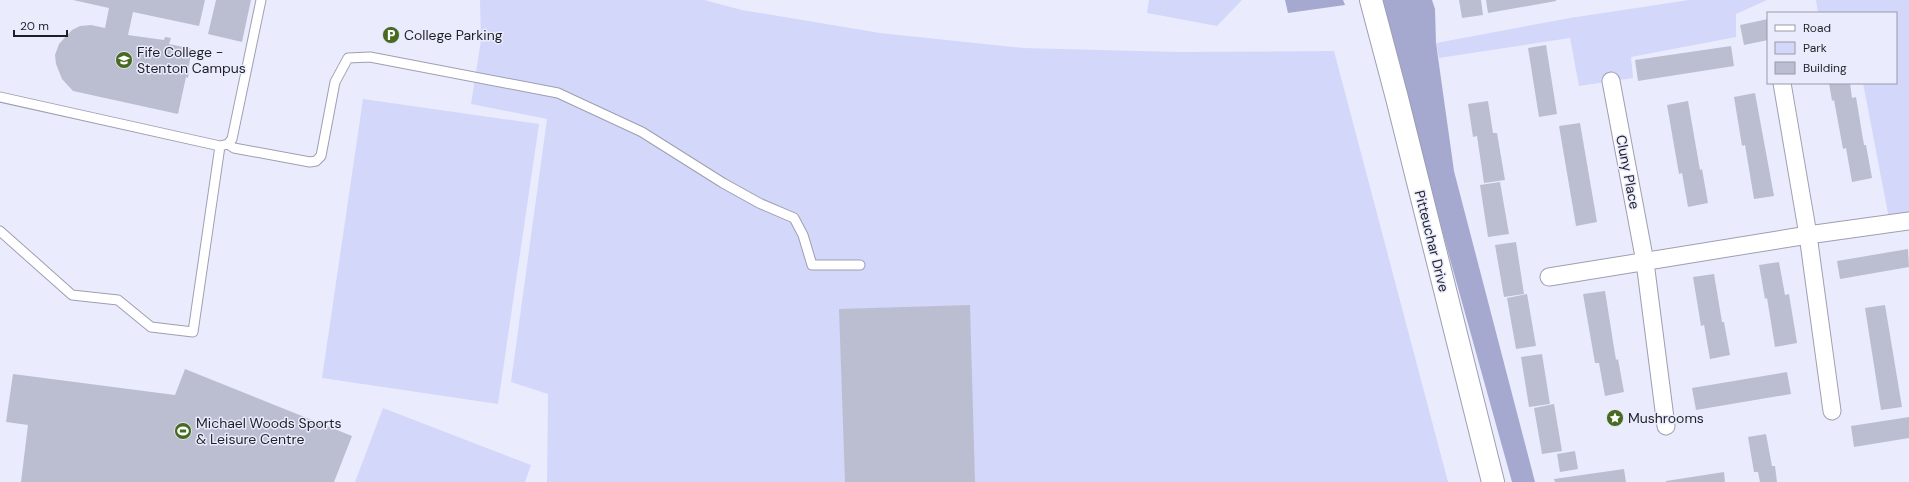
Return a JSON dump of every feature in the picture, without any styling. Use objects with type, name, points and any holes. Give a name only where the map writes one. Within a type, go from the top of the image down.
[{"type":"street","name":"Pitteuchar Drive","points":[[1371,0],[1493,482]]},
{"type":"street","name":"Cluny Place","points":[[1611,81],[1645,262],[1666,426]]},
{"type":"street","points":[[1782,84],[1808,235],[1832,411]]},
{"type":"street","points":[[1549,277],[1808,235],[1909,221]]},
{"type":"lane","points":[[0,231],[72,295],[118,300],[151,327],[193,332],[224,145],[232,139],[261,0]]},
{"type":"lane","points":[[0,97],[234,148],[310,162],[316,161],[320,156],[335,82],[348,58],[370,58],[558,93],[642,132],[723,183],[759,203],[794,218],[803,235],[812,265],[860,265]]},
{"type":"green space","points":[[480,0],[704,0],[742,10],[880,33],[1024,48],[1177,52],[1334,51],[1448,482],[547,482],[548,394],[511,382],[547,119],[471,104],[481,40]]},
{"type":"green space","points":[[1149,0],[1242,0],[1217,26],[1147,13]]},
{"type":"green space","points":[[1689,0],[1767,0],[1736,14],[1736,37],[1631,57],[1633,78],[1579,86],[1570,38],[1439,58],[1436,43],[1570,18]]},
{"type":"green space","points":[[1816,0],[1909,0],[1909,221],[1890,224],[1863,84],[1897,84],[1897,12],[1818,12]]},
{"type":"green space","points":[[363,99],[539,124],[498,404],[322,378]]},
{"type":"green space","points":[[383,408],[531,465],[525,482],[355,482]]},
{"type":"shaded area","points":[[1285,0],[1343,0],[1345,5],[1288,13]]},
{"type":"shaded area","points":[[1382,0],[1432,0],[1435,9],[1436,43],[1454,171],[1535,482],[1512,482],[1445,241]]},
{"type":"building","points":[[73,0],[205,0],[199,26],[133,12],[128,35],[164,40],[165,37],[171,38],[169,44],[192,49],[188,78],[186,77],[178,114],[73,91],[62,79],[56,64],[55,55],[59,44],[72,30],[80,26],[91,25],[105,28],[109,8]]},
{"type":"building","points":[[216,0],[251,0],[242,42],[208,34]]},
{"type":"building","points":[[1459,0],[1481,0],[1483,15],[1462,18]]},
{"type":"building","points":[[1486,0],[1556,0],[1556,1],[1488,13]]},
{"type":"building","points":[[1767,19],[1767,40],[1744,45],[1740,25]]},
{"type":"building","points":[[1546,45],[1557,114],[1539,117],[1528,48]]},
{"type":"building","points":[[1731,46],[1734,66],[1638,81],[1635,60]]},
{"type":"building","points":[[1829,84],[1850,84],[1852,98],[1856,97],[1864,145],[1866,145],[1872,178],[1852,182],[1846,148],[1843,149],[1834,100],[1832,101]]},
{"type":"building","points":[[1755,93],[1774,196],[1754,199],[1745,145],[1742,146],[1734,97]]},
{"type":"building","points":[[1488,101],[1493,133],[1497,133],[1505,180],[1484,183],[1477,136],[1473,137],[1468,104]]},
{"type":"building","points":[[1688,101],[1700,170],[1702,169],[1708,203],[1688,207],[1682,173],[1679,174],[1667,105]]},
{"type":"building","points":[[1580,123],[1597,222],[1576,226],[1559,126]]},
{"type":"building","points":[[1500,182],[1509,234],[1488,237],[1480,185]]},
{"type":"building","points":[[1516,242],[1524,294],[1504,297],[1495,245]]},
{"type":"building","points":[[1908,249],[1909,267],[1840,279],[1837,261]]},
{"type":"building","points":[[1779,262],[1785,295],[1789,294],[1797,343],[1775,347],[1767,298],[1765,299],[1759,265]]},
{"type":"building","points":[[1714,274],[1722,322],[1724,322],[1730,355],[1710,359],[1704,325],[1701,326],[1693,277]]},
{"type":"building","points":[[1605,291],[1616,360],[1618,359],[1624,392],[1605,396],[1599,363],[1595,363],[1583,294]]},
{"type":"building","points":[[1527,294],[1536,346],[1516,349],[1507,298]]},
{"type":"building","points":[[970,305],[975,482],[845,482],[839,309]]},
{"type":"building","points":[[1885,305],[1902,407],[1881,410],[1865,308]]},
{"type":"building","points":[[1542,354],[1550,404],[1529,407],[1521,357]]},
{"type":"building","name":"Michael Woods Sports & Leisure Centre","points":[[185,369],[352,436],[334,482],[21,482],[28,425],[6,422],[13,374],[175,395]]},
{"type":"building","points":[[1787,372],[1791,394],[1696,410],[1692,388]]},
{"type":"building","points":[[1554,404],[1562,451],[1542,454],[1534,408]]},
{"type":"building","points":[[1909,417],[1909,438],[1854,447],[1851,426]]},
{"type":"building","points":[[1766,434],[1772,466],[1775,466],[1777,482],[1760,482],[1758,472],[1754,472],[1748,437]]},
{"type":"building","points":[[1575,451],[1578,469],[1560,472],[1557,454]]},
{"type":"building","points":[[1624,469],[1626,482],[1555,482],[1554,479]]},
{"type":"building","points":[[1724,472],[1725,482],[1666,482],[1666,481]]},
{"type":"place","name":"College Parking","points":[[391,35]]},
{"type":"place","name":"Fife College - Stenton Campus","points":[[124,60]]},
{"type":"place","name":"Mushrooms","points":[[1615,418]]},
{"type":"place","name":"Michael Woods Sports & Leisure Centre","points":[[183,431]]}]
